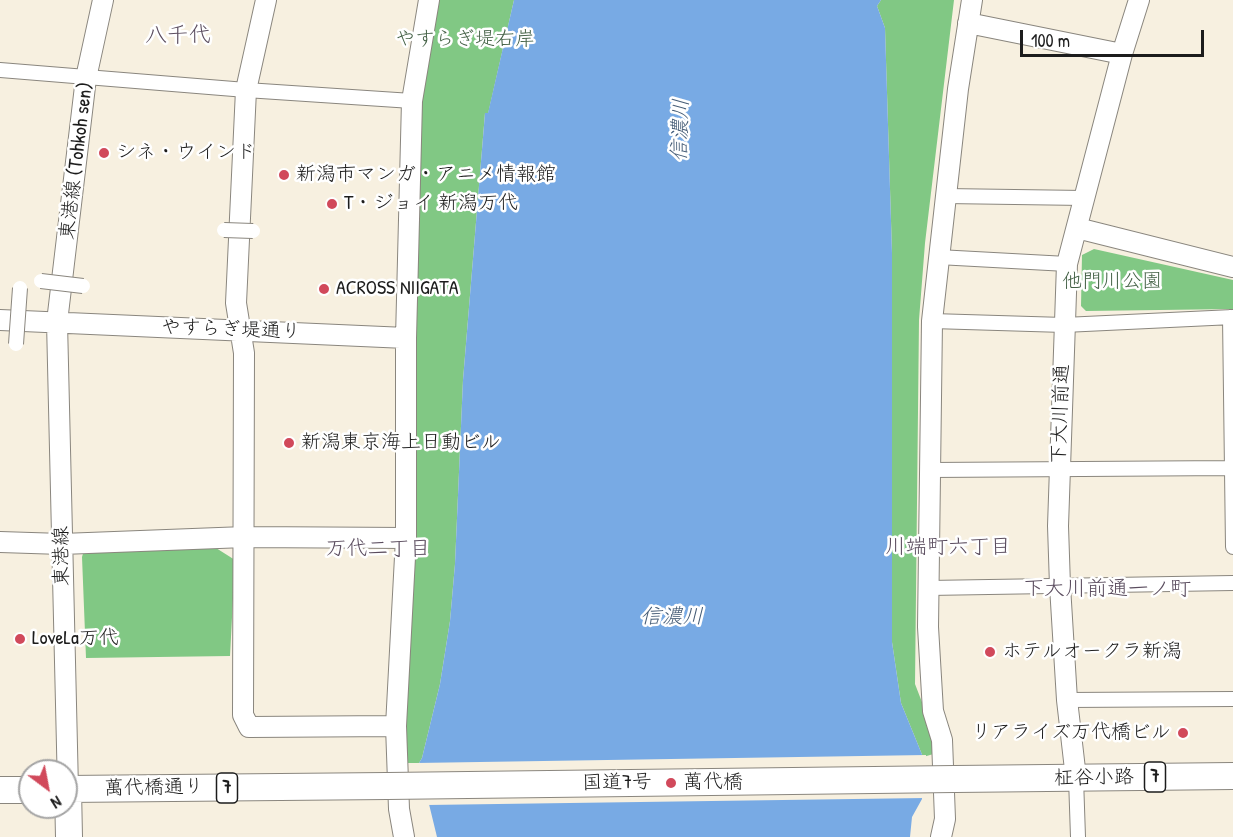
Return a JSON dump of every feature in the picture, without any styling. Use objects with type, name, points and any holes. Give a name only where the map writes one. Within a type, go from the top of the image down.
[{"type":"highway","name":"柾谷小路","points":[[955,780],[1233,776]]},
{"type":"highway","name":"国道7号","points":[[387,786],[955,780]]},
{"type":"highway","name":"萬代橋通り","points":[[78,789],[387,786]]},
{"type":"highway","points":[[0,790],[18,790]]},
{"type":"highway","points":[[68,819],[69,837]]},
{"type":"street","name":"東港線 (Tohkoh sen)","points":[[57,322],[86,78],[103,0]]},
{"type":"street","points":[[266,0],[246,90],[236,303],[244,353],[243,716],[249,727],[396,726]]},
{"type":"street","points":[[404,837],[399,809],[396,726],[406,538],[406,338],[412,101],[429,0]]},
{"type":"street","points":[[941,837],[945,819],[942,740],[933,711],[928,627],[932,321],[958,89],[972,0]]},
{"type":"street","name":"下大川前通","points":[[1078,837],[1076,778],[1067,700],[1060,586],[1059,469],[1067,264],[1122,54],[1139,0]]},
{"type":"street","points":[[968,23],[1122,54]]},
{"type":"street","points":[[0,70],[412,101]]},
{"type":"street","points":[[945,196],[1084,198]]},
{"type":"street","points":[[1077,228],[1233,267]]},
{"type":"street","points":[[224,230],[254,231]]},
{"type":"street","points":[[938,257],[1067,264]]},
{"type":"street","points":[[41,280],[83,286]]},
{"type":"street","points":[[16,344],[20,288]]},
{"type":"street","points":[[932,321],[1064,326],[1231,317],[1233,547]]},
{"type":"street","name":"やすらぎ堤通り","points":[[0,320],[406,338]]},
{"type":"street","name":"東港線","points":[[57,322],[66,759]]},
{"type":"street","points":[[930,470],[1232,468]]},
{"type":"street","points":[[0,542],[62,544],[245,537],[406,538]]},
{"type":"street","points":[[928,588],[1233,583]]},
{"type":"street","points":[[1067,700],[1233,699]]},
{"type":"green space","name":"やすらぎ堤右岸","points":[[434,0],[514,0],[488,114],[485,113],[463,380],[455,564],[450,621],[440,684],[422,758],[419,763],[402,763],[412,615],[417,118]]},
{"type":"green space","points":[[881,0],[954,0],[925,243],[919,320],[915,684],[937,753],[923,757],[901,703],[892,642],[892,253],[885,28],[877,6]]},
{"type":"green space","name":"他門川公園","points":[[1094,249],[1233,280],[1233,309],[1086,311],[1081,306],[1082,255]]},
{"type":"green space","points":[[216,548],[235,560],[230,656],[86,658],[82,557],[84,550]]},
{"type":"water","name":"信濃川","points":[[514,0],[881,0],[877,6],[885,28],[892,253],[892,642],[901,703],[923,757],[922,799],[912,817],[910,837],[437,837],[419,763],[440,684],[450,621],[455,564],[463,380],[485,113],[488,113]]},
{"type":"pier","name":"萬代橋","points":[[926,755],[925,798],[427,805],[416,763]]},
{"type":"place","name":"シネ・ウインド","points":[[104,153]]},
{"type":"place","name":"新潟市マンガ・アニメ情報館","points":[[284,175]]},
{"type":"place","name":"T・ジョイ 新潟万代","points":[[332,204]]},
{"type":"place","name":"ACROSS NIIGATA","points":[[324,289]]},
{"type":"place","name":"新潟東京海上日動ビル","points":[[289,443]]},
{"type":"place","name":"LoveLa万代","points":[[20,639]]},
{"type":"place","name":"ホテルオークラ新潟","points":[[990,652]]},
{"type":"place","name":"リアライズ万代橋ビル","points":[[1183,733]]},
{"type":"place","name":"萬代橋","points":[[671,783]]},
{"type":"district","name":"八千代","points":[[178,36]]},
{"type":"district","name":"川端町六丁目","points":[[948,547]]},
{"type":"district","name":"万代二丁目","points":[[378,549]]},
{"type":"district","name":"下大川前通一ノ町","points":[[1107,589]]}]
